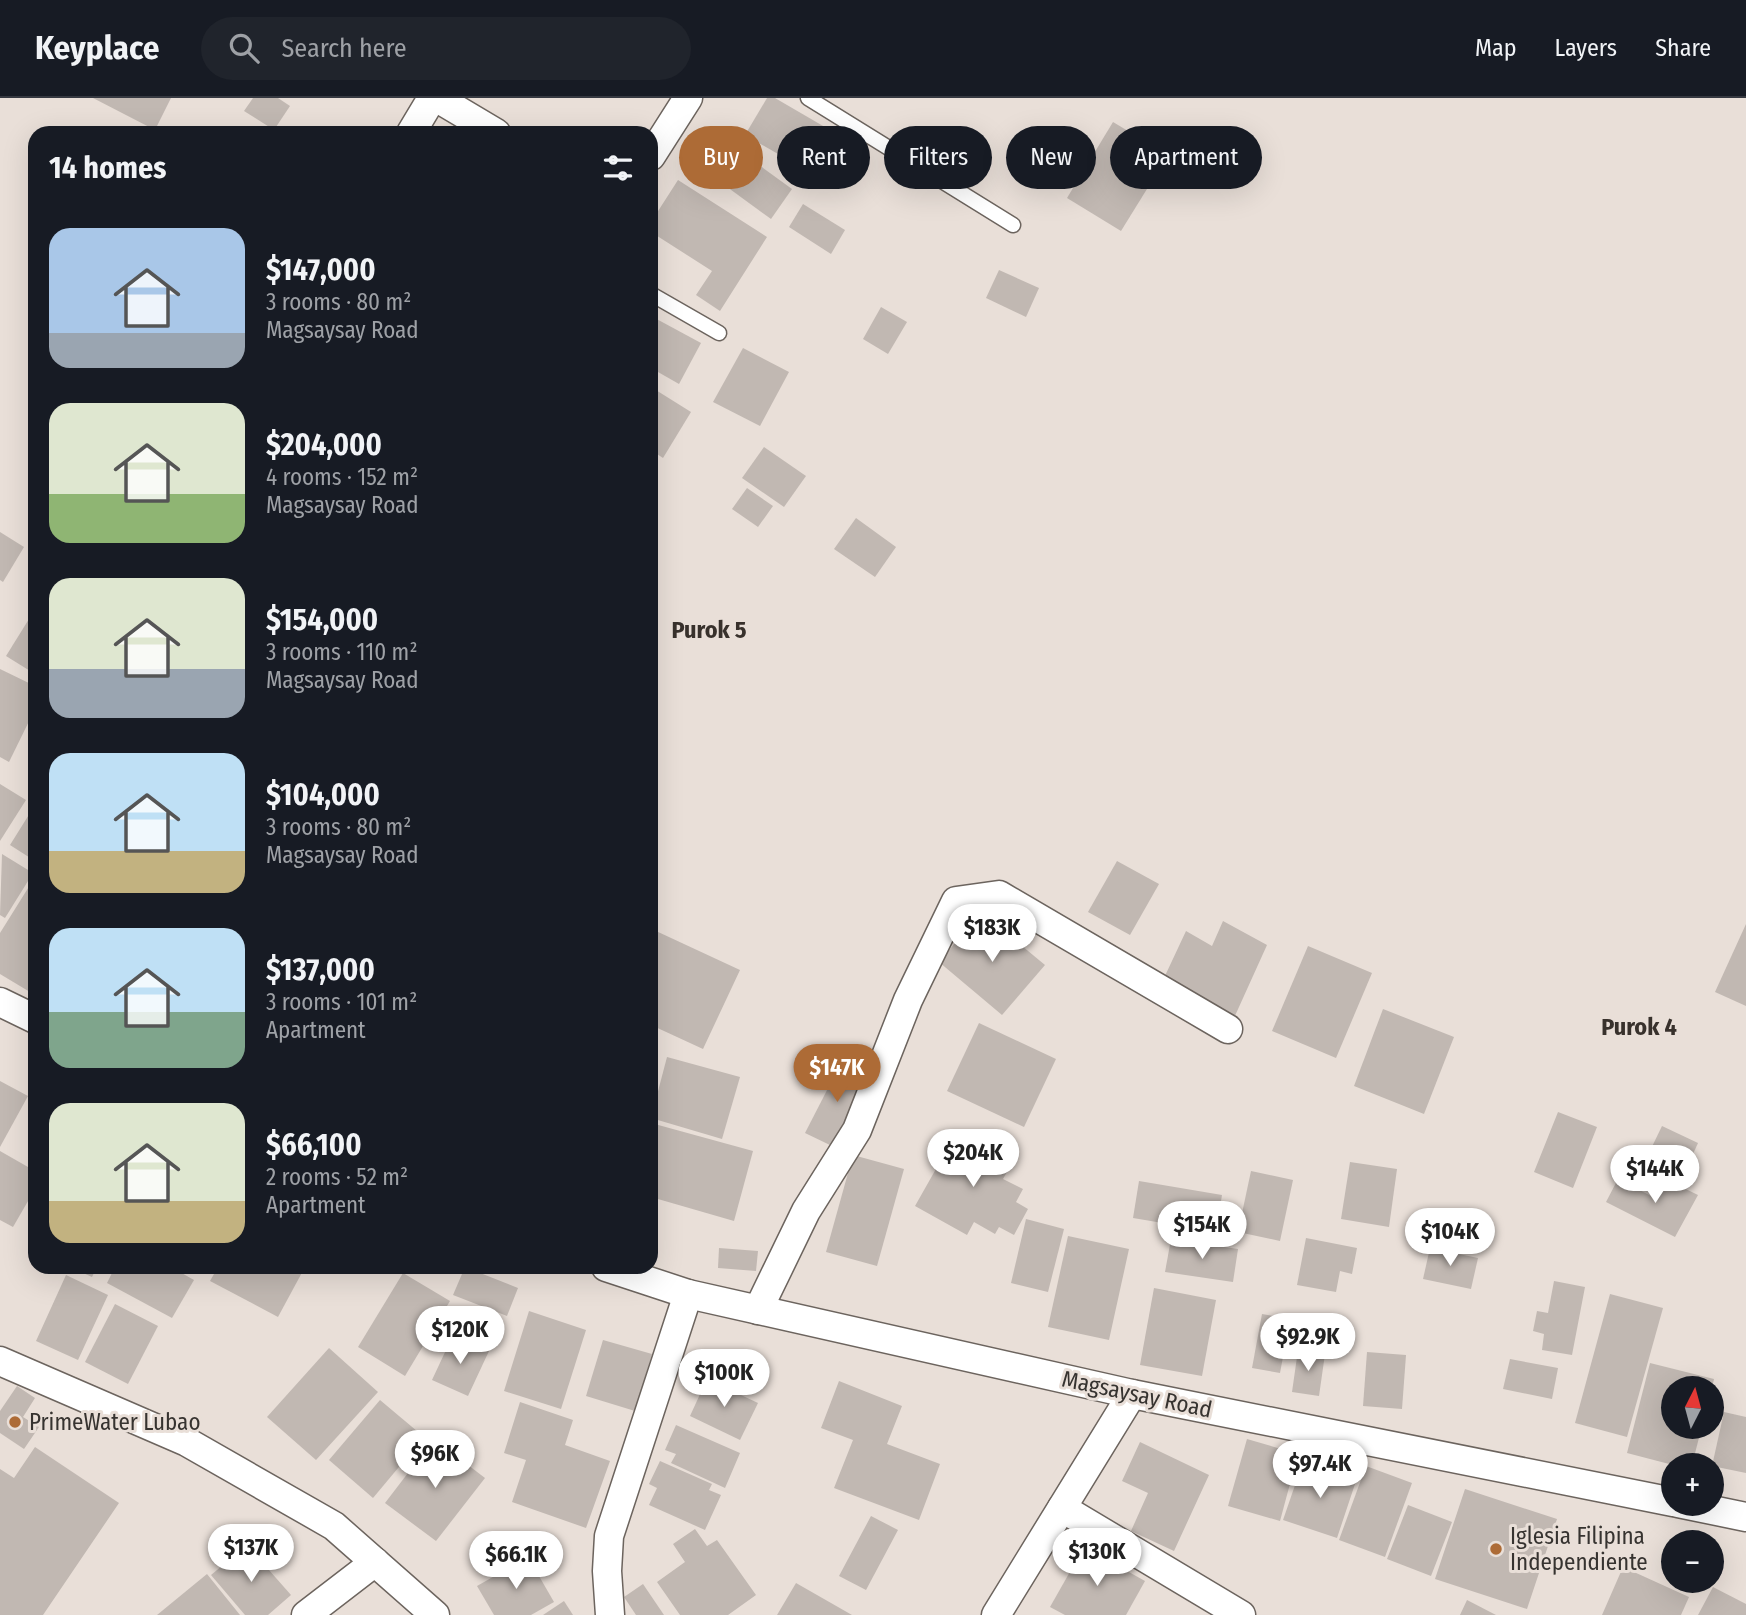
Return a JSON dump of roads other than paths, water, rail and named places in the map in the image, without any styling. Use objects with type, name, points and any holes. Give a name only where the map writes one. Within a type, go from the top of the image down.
[{"type":"street","points":[[658,145],[688,98]]},
{"type":"street","points":[[418,126],[442,100],[485,126]]},
{"type":"street","points":[[758,1310],[806,1211],[857,1130],[908,1000],[956,901],[999,895],[1228,1029]]},
{"type":"street","points":[[0,1002],[28,1016]]},
{"type":"street","name":"Magsaysay Road","points":[[627,1274],[688,1294],[1132,1394],[1661,1500]]},
{"type":"street","points":[[610,1615],[607,1571],[609,1536],[688,1294]]},
{"type":"street","points":[[0,1362],[187,1442],[334,1526],[435,1615]]},
{"type":"street","points":[[996,1615],[1132,1394]]},
{"type":"street","points":[[1062,1508],[1241,1615]]},
{"type":"street","points":[[1724,1512],[1746,1517]]},
{"type":"street","points":[[306,1615],[375,1562]]},
{"type":"lane","points":[[808,98],[1013,225]]},
{"type":"lane","points":[[658,298],[719,333]]},
{"type":"place","name":"PrimeWater Lubao","points":[[15,1422]]},
{"type":"place","name":"Iglesia Filipina Independiente","points":[[1496,1549]]},
{"type":"district","name":"Purok 5","points":[[709,630]]},
{"type":"district","name":"Purok 4","points":[[1639,1027]]}]
